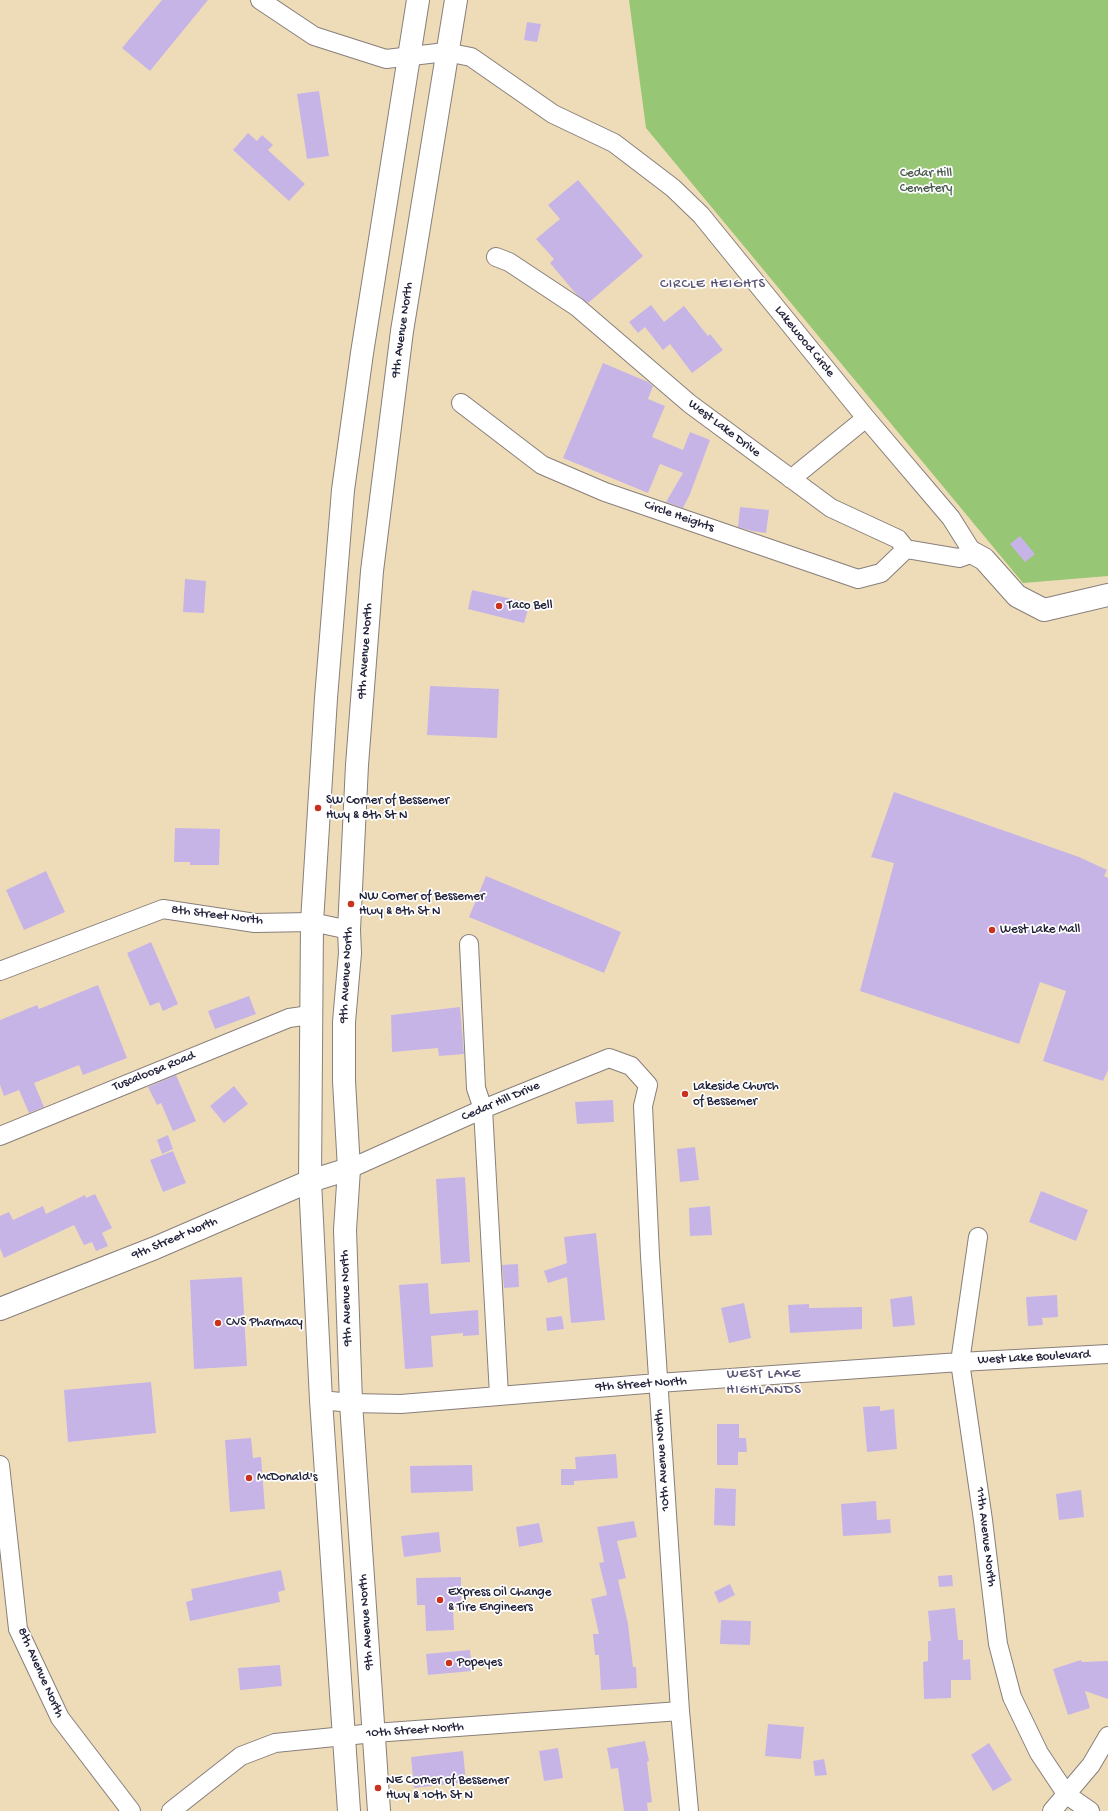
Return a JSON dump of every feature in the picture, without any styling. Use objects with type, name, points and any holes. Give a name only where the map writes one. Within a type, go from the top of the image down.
[{"type":"main road","points":[[349,1811],[321,1400],[310,1181],[310,1015],[312,922],[325,706],[343,490],[362,353],[418,0]]},
{"type":"main road","name":"9th Avenue North","points":[[379,1811],[351,1403],[345,1230],[349,1169],[344,1074],[344,1022],[350,953],[349,930],[357,765],[372,570],[402,331],[446,52],[456,0]]},
{"type":"main road","points":[[972,553],[984,559],[1016,596],[1044,610],[1108,595]]},
{"type":"main road","name":"9th Street North","points":[[0,1309],[155,1248],[310,1181],[349,1169]]},
{"type":"street","points":[[260,0],[314,36],[386,59],[446,52]]},
{"type":"street","name":"Lakewood Circle","points":[[446,52],[471,58],[553,114],[614,143],[673,188],[701,215],[866,418],[951,518],[972,553]]},
{"type":"street","name":"West Lake Drive","points":[[496,257],[509,262],[577,307],[690,404],[831,508],[898,539],[906,549]]},
{"type":"street","name":"Circle Heights","points":[[461,403],[542,465],[605,492],[858,579],[882,573],[906,549]]},
{"type":"street","points":[[791,479],[866,418]]},
{"type":"street","points":[[906,549],[959,558],[972,553]]},
{"type":"street","name":"8th Street North","points":[[0,971],[163,909],[255,923],[312,922],[349,930]]},
{"type":"street","points":[[469,944],[476,1088],[483,1109],[499,1395]]},
{"type":"street","name":"Tuscaloosa Road","points":[[0,1136],[289,1018],[310,1015]]},
{"type":"street","name":"Cedar Hill Drive","points":[[349,1169],[483,1109],[609,1058],[631,1066],[648,1085]]},
{"type":"street","name":"10th Avenue North","points":[[648,1085],[643,1106],[658,1383],[680,1711],[689,1811]]},
{"type":"street","name":"11th Avenue North","points":[[978,1237],[960,1362],[984,1520],[998,1644],[1012,1697],[1039,1753],[1067,1795],[1090,1811]]},
{"type":"street","name":"West Lake Boulevard","points":[[960,1362],[1108,1354]]},
{"type":"street","name":"9th Street North","points":[[321,1400],[351,1403],[401,1404],[658,1383],[960,1362]]},
{"type":"street","name":"8th Avenue North","points":[[0,1465],[18,1630],[60,1718],[131,1811]]},
{"type":"street","name":"10th Street North","points":[[171,1811],[240,1756],[275,1743],[374,1733],[680,1711]]},
{"type":"street","points":[[1052,1811],[1067,1795],[1090,1765],[1108,1736]]},
{"type":"green space","name":"Cedar Hill Cemetery","points":[[629,0],[1108,0],[1108,576],[1023,583],[646,128]]},
{"type":"building","points":[[162,0],[208,0],[150,71],[122,48]]},
{"type":"building","points":[[527,22],[541,24],[537,42],[524,40]]},
{"type":"building","points":[[319,91],[329,156],[307,159],[297,94]]},
{"type":"building","points":[[248,133],[257,141],[262,135],[273,145],[268,150],[305,184],[289,201],[233,150]]},
{"type":"building","points":[[578,180],[643,256],[588,303],[577,295],[550,263],[554,259],[536,239],[560,219],[548,205]]},
{"type":"building","points":[[651,305],[664,322],[684,306],[708,336],[710,334],[723,350],[692,373],[670,344],[663,350],[645,327],[638,333],[629,322]]},
{"type":"building","points":[[603,363],[648,382],[653,386],[648,399],[665,406],[652,437],[683,450],[690,432],[710,440],[690,494],[683,508],[666,502],[683,473],[660,464],[648,493],[563,458]]},
{"type":"building","points":[[740,507],[769,510],[766,533],[738,527]]},
{"type":"building","points":[[1020,536],[1035,554],[1025,562],[1010,544]]},
{"type":"building","points":[[185,579],[206,581],[204,613],[183,612]]},
{"type":"building","name":"Taco Bell","points":[[472,590],[530,603],[524,623],[468,609]]},
{"type":"building","points":[[430,686],[499,689],[497,738],[427,735]]},
{"type":"building","name":"West Lake Mall","points":[[894,792],[1079,857],[1107,870],[1104,876],[1108,878],[1108,1070],[1103,1081],[1043,1061],[1066,991],[1040,982],[1019,1044],[860,991],[894,863],[871,857]]},
{"type":"building","points":[[175,828],[220,829],[219,865],[190,865],[190,862],[174,862]]},
{"type":"building","points":[[46,871],[65,912],[24,930],[6,890]]},
{"type":"building","points":[[486,876],[621,932],[604,973],[469,917]]},
{"type":"building","points":[[151,942],[178,1004],[163,1011],[159,1002],[150,1006],[127,953]]},
{"type":"building","points":[[98,985],[127,1058],[83,1075],[79,1065],[34,1083],[44,1107],[29,1113],[19,1090],[4,1096],[0,1085],[0,1020],[37,1005],[39,1009]]},
{"type":"building","points":[[249,996],[256,1014],[215,1029],[208,1011]]},
{"type":"building","points":[[460,1007],[464,1054],[439,1056],[438,1048],[392,1052],[391,1015]]},
{"type":"building","points":[[176,1075],[196,1121],[173,1131],[161,1103],[157,1105],[148,1087]]},
{"type":"building","points":[[234,1086],[248,1104],[224,1123],[210,1106]]},
{"type":"building","points":[[613,1100],[614,1122],[577,1124],[575,1102]]},
{"type":"building","points":[[168,1135],[173,1149],[162,1154],[157,1140]]},
{"type":"building","points":[[695,1147],[699,1180],[680,1182],[677,1149]]},
{"type":"building","points":[[173,1151],[186,1183],[163,1192],[150,1160]]},
{"type":"building","points":[[465,1177],[470,1262],[441,1264],[436,1179]]},
{"type":"building","points":[[1041,1191],[1088,1210],[1076,1241],[1029,1222]]},
{"type":"building","points":[[95,1194],[112,1228],[102,1233],[108,1246],[96,1251],[92,1242],[84,1245],[74,1225],[4,1258],[0,1248],[0,1216],[9,1212],[13,1220],[43,1206],[46,1214],[85,1195],[86,1198]]},
{"type":"building","points":[[710,1206],[712,1235],[690,1236],[689,1208]]},
{"type":"building","points":[[596,1233],[605,1320],[571,1323],[567,1277],[548,1283],[544,1271],[567,1263],[564,1237]]},
{"type":"building","points":[[518,1264],[519,1287],[504,1288],[502,1265]]},
{"type":"building","name":"CVS Pharmacy","points":[[242,1277],[247,1366],[194,1369],[190,1280]]},
{"type":"building","points":[[428,1283],[430,1314],[478,1310],[479,1335],[463,1336],[463,1333],[431,1336],[433,1367],[405,1369],[399,1285]]},
{"type":"building","points":[[1057,1295],[1058,1317],[1042,1318],[1043,1325],[1028,1326],[1026,1297]]},
{"type":"building","points":[[912,1296],[915,1325],[893,1327],[890,1299]]},
{"type":"building","points":[[744,1303],[751,1338],[729,1343],[721,1308]]},
{"type":"building","points":[[809,1304],[809,1308],[862,1307],[862,1329],[790,1333],[788,1305]]},
{"type":"building","points":[[562,1316],[564,1329],[547,1331],[546,1318]]},
{"type":"building","points":[[151,1382],[156,1433],[68,1442],[64,1390]]},
{"type":"building","points":[[880,1406],[880,1411],[894,1409],[897,1449],[867,1452],[863,1407]]},
{"type":"building","points":[[717,1424],[739,1424],[739,1438],[746,1438],[747,1452],[738,1452],[738,1465],[717,1465]]},
{"type":"building","points":[[251,1438],[253,1458],[261,1457],[265,1509],[230,1512],[225,1440]]},
{"type":"building","points":[[616,1454],[618,1478],[574,1481],[574,1485],[561,1485],[561,1469],[576,1469],[575,1457]]},
{"type":"building","points":[[472,1465],[473,1491],[411,1493],[410,1466]]},
{"type":"building","points":[[715,1488],[736,1489],[735,1526],[714,1525]]},
{"type":"building","points":[[1081,1490],[1084,1517],[1059,1520],[1056,1494]]},
{"type":"building","points":[[876,1501],[877,1520],[890,1519],[891,1533],[843,1536],[841,1504]]},
{"type":"building","points":[[634,1521],[637,1537],[617,1541],[626,1578],[618,1580],[628,1624],[633,1667],[636,1667],[637,1688],[601,1690],[599,1655],[595,1655],[593,1634],[599,1634],[591,1599],[607,1595],[599,1563],[604,1562],[597,1527]]},
{"type":"building","points":[[539,1523],[543,1542],[519,1547],[516,1527]]},
{"type":"building","points":[[439,1532],[441,1552],[404,1557],[401,1536]]},
{"type":"building","points":[[281,1570],[285,1590],[278,1592],[280,1602],[190,1621],[186,1602],[193,1600],[191,1589]]},
{"type":"building","points":[[952,1575],[953,1586],[939,1587],[938,1576]]},
{"type":"building","points":[[461,1577],[461,1607],[453,1608],[454,1630],[426,1631],[425,1605],[417,1605],[416,1578]]},
{"type":"building","points":[[730,1584],[735,1595],[719,1603],[714,1592]]},
{"type":"building","points":[[955,1608],[958,1640],[963,1640],[963,1660],[970,1659],[971,1680],[951,1680],[951,1698],[924,1699],[923,1662],[928,1661],[928,1641],[931,1641],[928,1611]]},
{"type":"building","points":[[721,1620],[751,1621],[750,1645],[720,1644]]},
{"type":"building","name":"Popeyes","points":[[470,1650],[472,1671],[428,1675],[426,1654]]},
{"type":"building","points":[[1081,1660],[1082,1662],[1108,1661],[1108,1699],[1085,1691],[1090,1708],[1068,1715],[1053,1669]]},
{"type":"building","points":[[280,1665],[282,1686],[240,1690],[238,1668]]},
{"type":"building","points":[[768,1724],[804,1727],[801,1759],[765,1756]]},
{"type":"building","points":[[645,1741],[649,1761],[647,1762],[652,1802],[647,1803],[648,1811],[624,1811],[618,1768],[611,1769],[607,1748]]},
{"type":"building","points":[[989,1743],[1012,1780],[993,1791],[971,1755]]},
{"type":"building","points":[[558,1748],[563,1778],[544,1781],[539,1751]]},
{"type":"building","points":[[463,1751],[466,1782],[414,1788],[411,1757]]},
{"type":"building","points":[[824,1759],[827,1775],[815,1776],[813,1761]]},
{"type":"place","name":"Taco Bell","points":[[499,606]]},
{"type":"place","name":"SW Corner of Bessemer Hwy & 8th St N","points":[[318,808]]},
{"type":"place","name":"NW Corner of Bessemer Hwy & 8th St N","points":[[351,904]]},
{"type":"place","name":"West Lake Mall","points":[[992,930]]},
{"type":"place","name":"Lakeside Church of Bessemer","points":[[685,1094]]},
{"type":"place","name":"CVS Pharmacy","points":[[218,1323]]},
{"type":"place","name":"McDonald's","points":[[249,1478]]},
{"type":"place","name":"Express Oil Change & Tire Engineers","points":[[440,1600]]},
{"type":"place","name":"Popeyes","points":[[449,1663]]},
{"type":"place","name":"NE Corner of Bessemer Hwy & 10th St N","points":[[378,1788]]},
{"type":"district","name":"CIRCLE HEIGHTS","points":[[713,285]]},
{"type":"district","name":"WEST LAKE HIGHLANDS","points":[[764,1384]]}]
